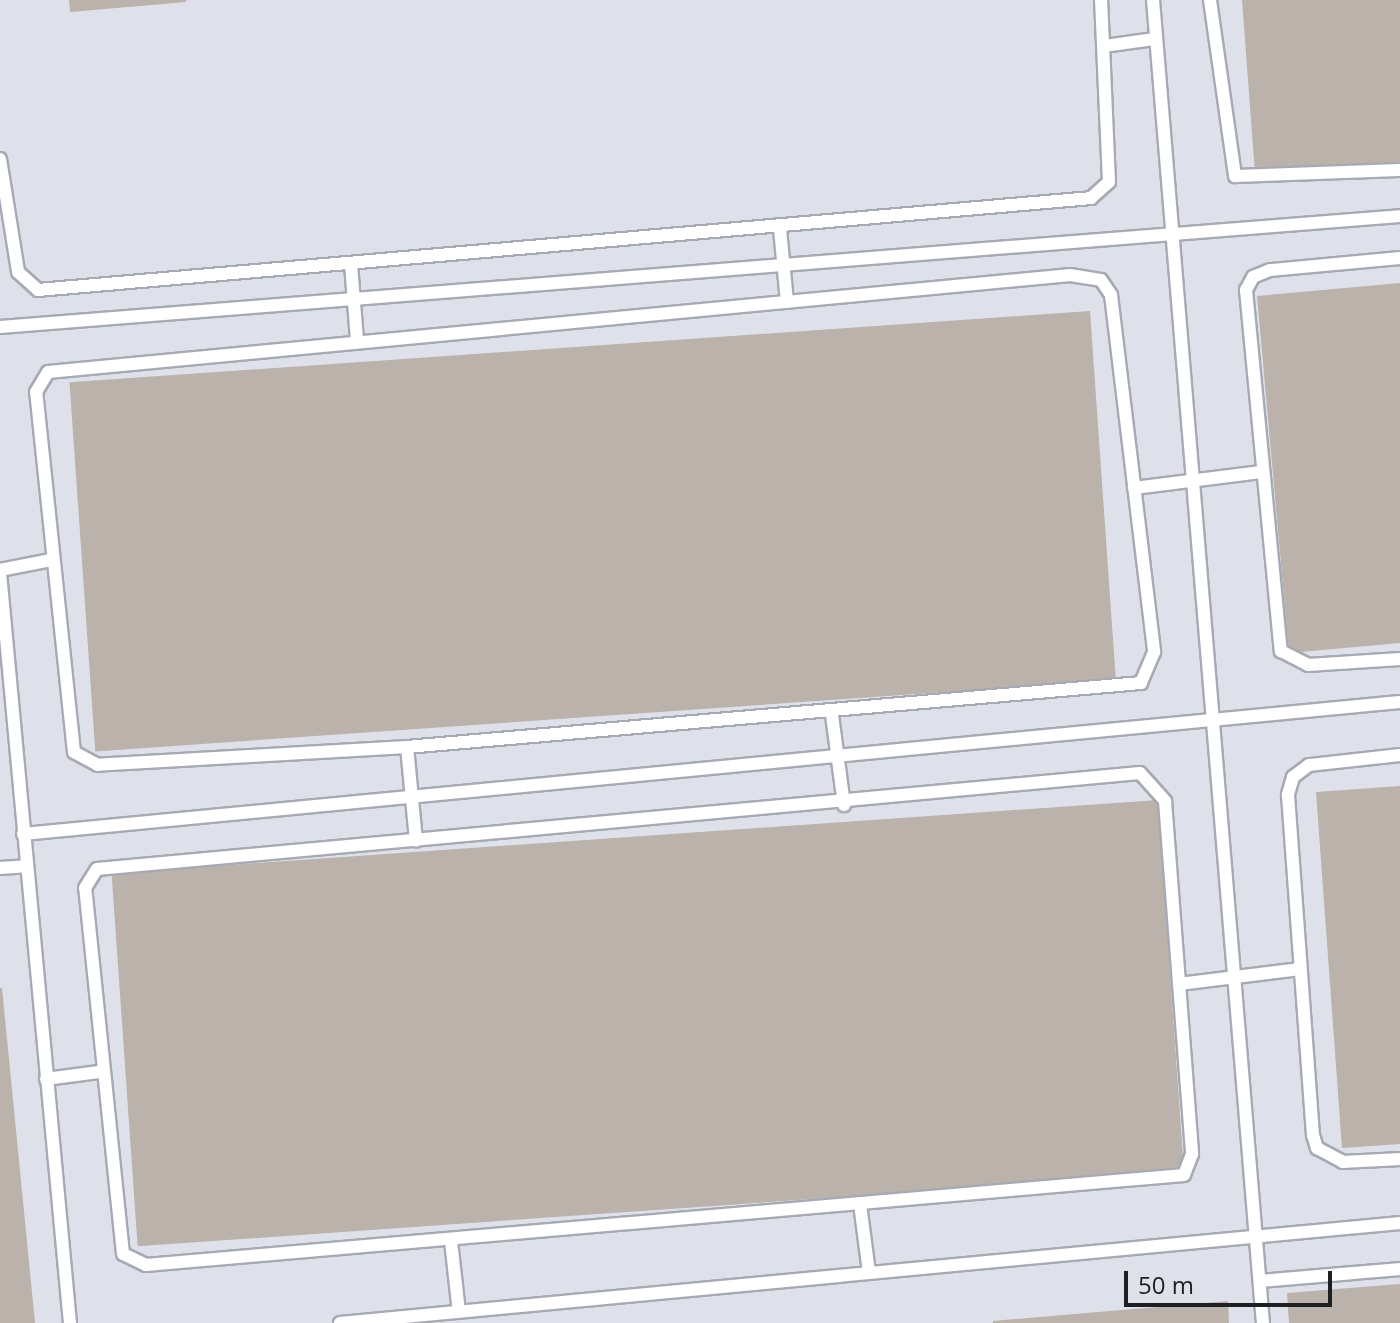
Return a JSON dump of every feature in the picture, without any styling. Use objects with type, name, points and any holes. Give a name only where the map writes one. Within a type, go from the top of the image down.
[{"type":"lane","points":[[0,159],[18,272],[32,288],[780,229],[1099,196],[1109,182],[1101,0]]},
{"type":"lane","points":[[1153,0],[1171,232],[1218,720],[1233,977],[1263,1323]]},
{"type":"lane","points":[[1210,0],[1235,176],[1251,181],[1400,170]]},
{"type":"lane","points":[[1104,46],[1154,39]]},
{"type":"lane","points":[[0,327],[1400,216]]},
{"type":"lane","points":[[780,229],[787,302]]},
{"type":"lane","points":[[1400,258],[1270,270],[1249,282],[1261,472],[1281,651],[1308,665],[1400,659]]},
{"type":"lane","points":[[351,264],[357,341]]},
{"type":"lane","points":[[1070,275],[1101,280],[1111,295],[1154,652],[1147,679],[832,715],[407,747],[79,760],[51,560],[36,392],[48,372],[787,302],[1070,275]]},
{"type":"lane","points":[[1134,488],[1261,472]]},
{"type":"lane","points":[[51,560],[0,571],[70,1323]]},
{"type":"lane","points":[[23,834],[411,795],[839,760],[1400,702]]},
{"type":"lane","points":[[832,715],[844,805]]},
{"type":"lane","points":[[407,747],[416,841]]},
{"type":"lane","points":[[1400,755],[1324,761],[1293,777],[1300,969],[1317,1148],[1343,1162],[1400,1159]]},
{"type":"lane","points":[[1124,774],[1152,779],[1165,801],[1192,1154],[1187,1174],[451,1241],[131,1264],[122,1248],[99,1072],[85,888],[93,871],[844,805],[1124,774]]},
{"type":"lane","points":[[0,868],[26,866]]},
{"type":"lane","points":[[1179,984],[1300,969]]},
{"type":"lane","points":[[46,1079],[99,1072]]},
{"type":"lane","points":[[860,1204],[869,1272]]},
{"type":"lane","points":[[340,1323],[869,1272],[1256,1240],[1400,1223]]},
{"type":"lane","points":[[451,1241],[459,1312]]},
{"type":"lane","points":[[1260,1281],[1400,1269]]},
{"type":"building","points":[[69,0],[186,0],[186,2],[70,12]]},
{"type":"building","points":[[1242,0],[1400,0],[1400,162],[1255,173]]},
{"type":"building","points":[[1400,283],[1400,643],[1289,653],[1257,296]]},
{"type":"building","points":[[1090,311],[1116,680],[95,751],[69,382]]},
{"type":"building","points":[[1400,786],[1400,1144],[1342,1148],[1316,792]]},
{"type":"building","points":[[1158,800],[1184,1173],[138,1246],[112,873]]},
{"type":"building","points":[[2,988],[35,1323],[0,1323]]},
{"type":"building","points":[[1400,1284],[1400,1323],[1289,1323],[1287,1293]]},
{"type":"building","points":[[1228,1301],[1229,1323],[993,1323],[993,1321]]}]
